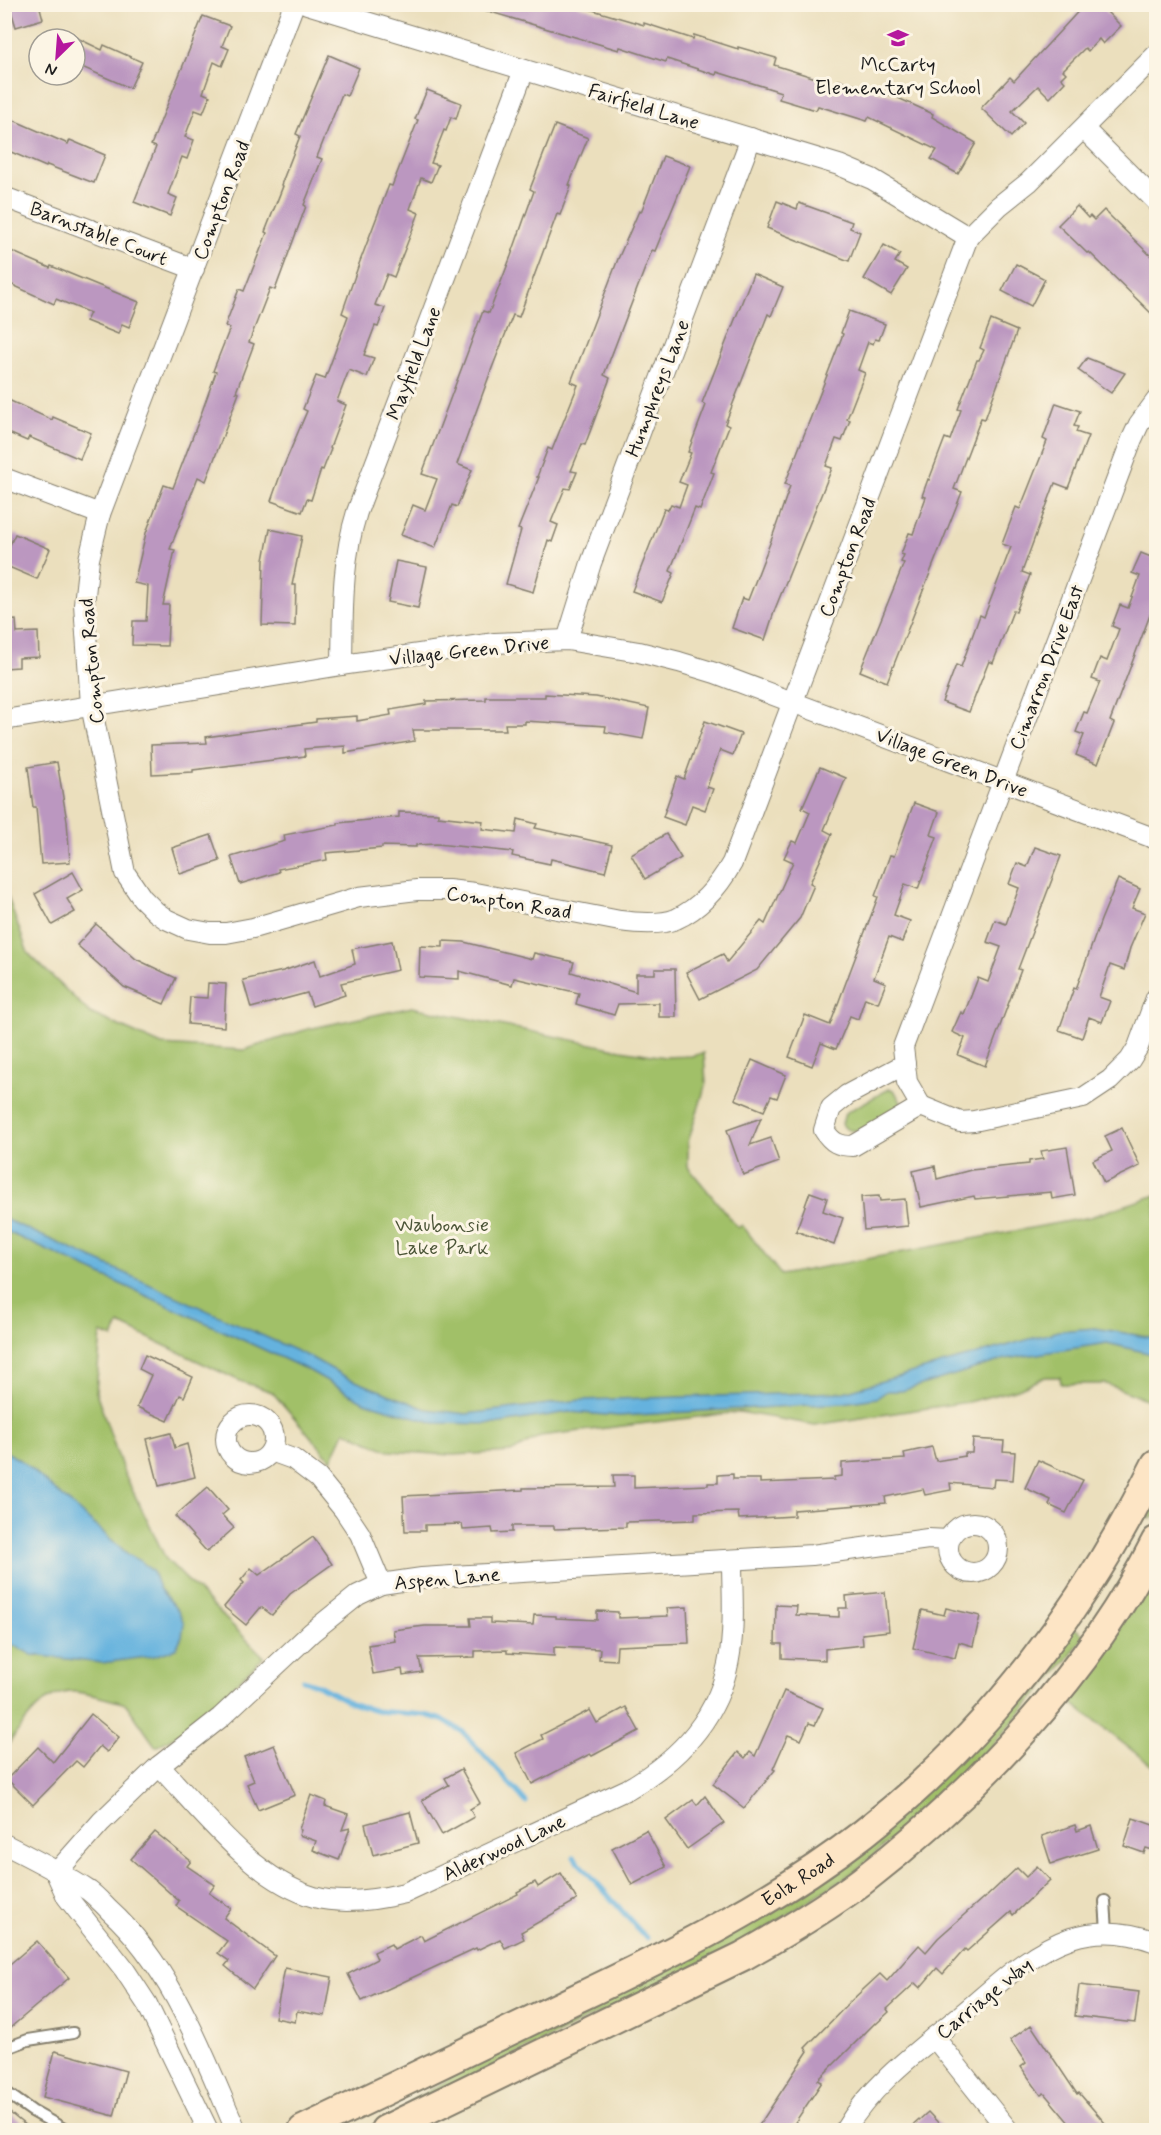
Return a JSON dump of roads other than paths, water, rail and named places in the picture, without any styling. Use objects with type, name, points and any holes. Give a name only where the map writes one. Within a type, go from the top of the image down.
[{"type":"main road","name":"Eola Road","points":[[303,2130],[707,1934],[778,1893],[863,1833],[930,1776],[1017,1683],[1086,1588],[1122,1532],[1156,1464]]},
{"type":"main road","name":"Eola Road","points":[[385,2130],[743,1956],[783,1933],[860,1882],[939,1817],[1028,1726],[1068,1677],[1109,1620],[1156,1541]]},
{"type":"street","name":"Compton Road","points":[[294,4],[100,514],[89,559],[84,604],[92,705],[125,873],[142,898],[166,920],[188,929],[210,933],[226,933],[253,928],[359,897],[417,890],[475,893],[639,923],[675,919],[714,891],[732,863],[968,237],[1084,129],[1156,55]]},
{"type":"street","name":"Fairfield Lane","points":[[307,4],[859,172],[968,237]]},
{"type":"street","name":"Mayfield Lane","points":[[342,665],[343,579],[350,533],[524,70]]},
{"type":"street","points":[[1084,129],[1156,201]]},
{"type":"street","name":"Humphreys Lane","points":[[567,640],[591,563],[751,138]]},
{"type":"street","name":"Barnstable Court","points":[[4,197],[194,269]]},
{"type":"street","name":"Cimarron Drive East","points":[[921,1106],[907,1082],[903,1047],[1132,439],[1139,424],[1156,401]]},
{"type":"street","points":[[4,478],[100,514]]},
{"type":"street","name":"Village Green Drive","points":[[4,720],[467,646],[567,640],[639,652],[679,662],[792,702],[1156,839]]},
{"type":"street","points":[[905,1065],[847,1095],[831,1108],[824,1130],[830,1140],[840,1146],[853,1146],[921,1106],[960,1122],[1083,1098],[1110,1080],[1130,1060],[1138,1047],[1156,998]]},
{"type":"street","points":[[271,1451],[293,1459],[305,1467],[337,1502],[360,1534],[381,1584]]},
{"type":"street","name":"Aspen Lane","points":[[56,1873],[101,1822],[159,1766],[220,1718],[312,1632],[358,1595],[381,1584],[432,1577],[850,1551],[928,1539],[948,1540]]},
{"type":"street","name":"Alderwood Lane","points":[[159,1766],[245,1857],[290,1887],[315,1897],[332,1900],[378,1899],[405,1893],[628,1789],[651,1776],[673,1759],[690,1741],[706,1718],[720,1690],[726,1671],[732,1635],[732,1560]]},
{"type":"street","points":[[4,1844],[90,1892],[118,1918],[155,1964],[183,2015],[236,2130]]},
{"type":"street","points":[[56,1873],[67,1898],[124,1969],[147,2004],[208,2130]]},
{"type":"street","name":"Carriage Way","points":[[845,2130],[871,2095],[934,2037],[1035,1955],[1071,1938],[1107,1931],[1156,1942]]},
{"type":"street","points":[[934,2037],[1008,2130]]},
{"type":"lane","points":[[1106,1901],[1107,1931]]},
{"type":"lane","points":[[4,2049],[28,2040],[73,2033]]},
{"type":"lane","points":[[4,2091],[32,2111],[66,2130]]},
{"type":"water","points":[[5,1219],[310,1357],[348,1378],[426,1409],[466,1414],[581,1400],[844,1392],[1058,1331],[1095,1328],[1154,1338],[1156,1339],[1156,1355],[1107,1343],[1006,1359],[902,1391],[887,1391],[877,1398],[843,1403],[619,1416],[569,1412],[495,1424],[435,1423],[364,1402],[308,1370],[5,1231]]},
{"type":"water","points":[[5,1451],[23,1462],[129,1555],[141,1561],[153,1572],[159,1588],[178,1611],[184,1623],[182,1636],[176,1649],[154,1656],[102,1663],[32,1655],[16,1646],[5,1644]]},
{"type":"waterway","points":[[303,1680],[318,1685],[351,1703],[376,1711],[426,1715],[445,1721],[463,1732],[526,1802]]},
{"type":"waterway","points":[[574,1857],[646,1938]]},
{"type":"place","name":"McCarty Elementary School","points":[[898,38]]},
{"type":"park label","name":"Waubonsie Lake Park","points":[[442,1236]]}]
